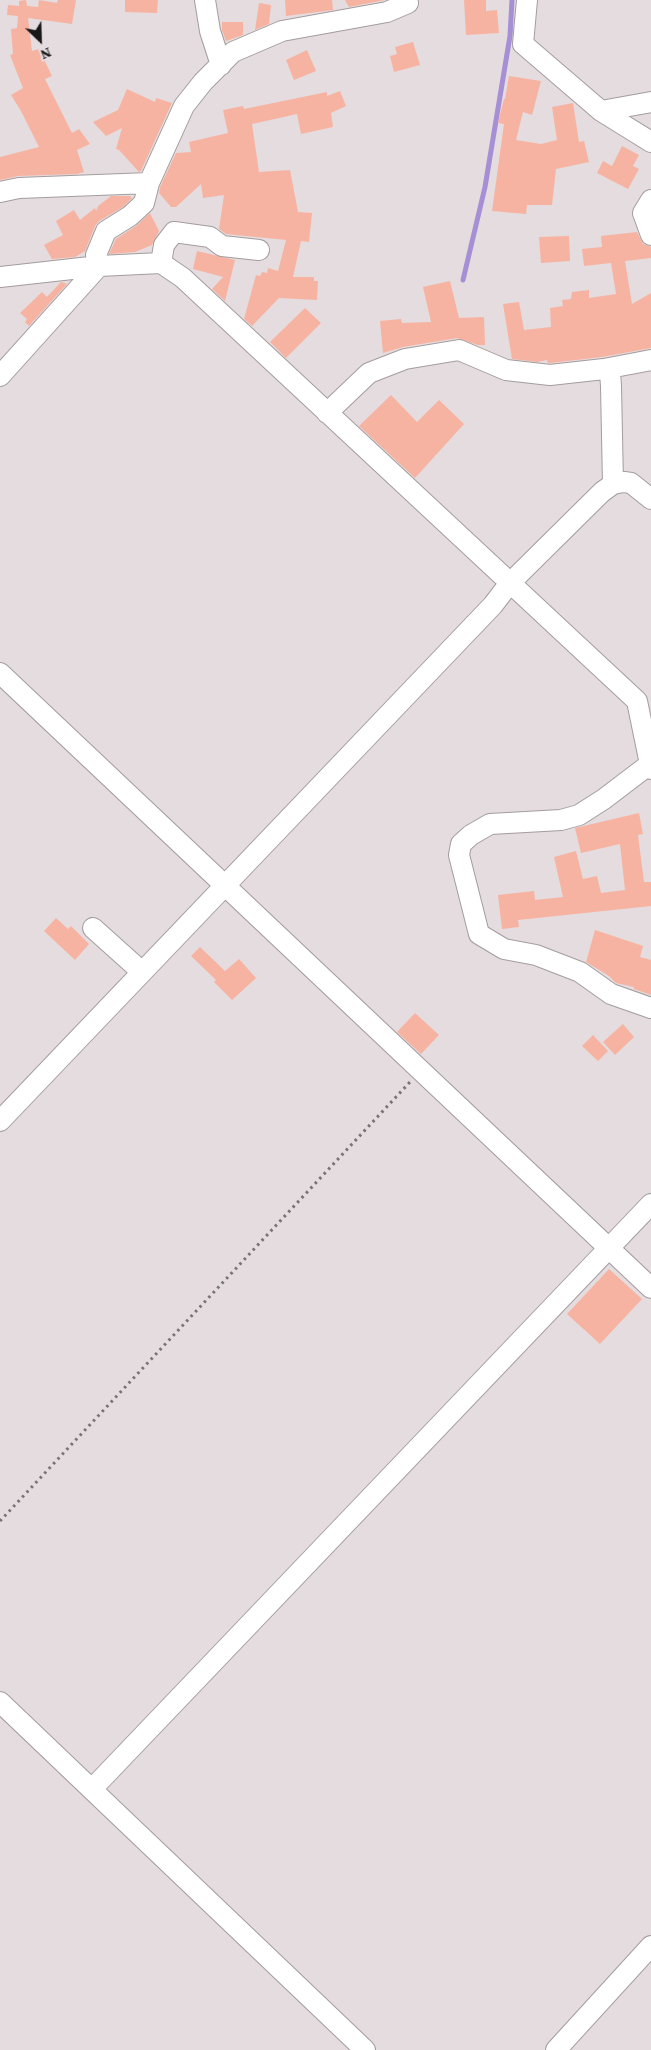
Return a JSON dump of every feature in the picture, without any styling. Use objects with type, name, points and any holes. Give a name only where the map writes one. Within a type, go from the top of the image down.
[{"type":"street","points":[[205,0],[210,31],[221,65]]},
{"type":"street","points":[[99,266],[96,255],[106,231],[130,216],[144,203],[150,183],[184,106],[203,82],[233,52],[282,31],[387,12],[408,3],[407,0]]},
{"type":"street","points":[[527,0],[523,44],[601,111],[651,142]]},
{"type":"street","points":[[601,111],[651,102]]},
{"type":"street","points":[[0,192],[18,188],[150,183]]},
{"type":"street","points":[[651,200],[643,213],[651,236]]},
{"type":"street","points":[[161,263],[164,244],[174,232],[210,237],[222,246],[258,250]]},
{"type":"street","points":[[0,277],[99,266],[161,263],[183,278],[509,584],[637,701],[650,767],[579,814],[561,820],[490,824],[471,835],[461,844],[459,855],[479,934],[504,949],[536,955],[580,972],[611,994],[651,1008]]},
{"type":"street","points":[[0,376],[99,266]]},
{"type":"street","points":[[327,413],[369,373],[414,357],[459,350],[506,370],[550,375],[604,369],[651,360]]},
{"type":"street","points":[[604,369],[610,372],[614,484]]},
{"type":"street","points":[[0,1121],[493,605],[509,584],[602,492],[614,484],[631,483],[651,499]]},
{"type":"street","points":[[0,673],[651,1288]]},
{"type":"street","points":[[93,928],[142,972]]},
{"type":"street","points":[[92,1789],[651,1204]]},
{"type":"street","points":[[0,1702],[365,2050]]},
{"type":"street","points":[[556,2050],[651,1946]]},
{"type":"path","points":[[0,1521],[421,1071]]},
{"type":"building","points":[[26,0],[27,6],[38,7],[39,0],[57,3],[58,0],[76,0],[72,24],[28,18],[32,51],[39,49],[52,76],[45,79],[72,133],[79,129],[90,144],[77,150],[84,172],[77,174],[18,176],[0,180],[0,157],[39,147],[11,95],[23,88],[10,55],[13,54],[11,29],[17,28],[18,16],[7,15],[8,5],[19,6],[19,1]]},
{"type":"building","points":[[125,0],[158,0],[157,13],[125,12]]},
{"type":"building","points":[[285,0],[332,0],[333,10],[286,16]]},
{"type":"building","points":[[345,0],[385,0],[349,7]]},
{"type":"building","points":[[464,0],[486,0],[486,11],[497,10],[499,33],[466,35]]},
{"type":"building","points":[[259,3],[271,5],[269,24],[255,30]]},
{"type":"building","points":[[222,22],[243,22],[243,35],[226,41],[222,30]]},
{"type":"building","points":[[413,42],[420,65],[394,72],[390,56],[397,54],[395,47]]},
{"type":"building","points":[[307,50],[316,71],[294,80],[286,60]]},
{"type":"building","points":[[509,76],[541,81],[532,115],[523,112],[516,140],[541,144],[557,140],[552,107],[573,103],[579,142],[584,141],[589,162],[556,169],[552,205],[527,205],[526,214],[492,211],[504,124],[498,123]]},
{"type":"building","points":[[127,89],[155,102],[156,98],[172,103],[139,172],[116,149],[122,128],[106,136],[93,122],[118,110]]},
{"type":"building","points":[[340,91],[346,106],[331,113],[333,127],[301,134],[297,114],[252,124],[259,172],[290,170],[298,212],[312,213],[309,242],[301,241],[293,277],[314,277],[314,281],[318,281],[317,300],[279,298],[252,326],[244,319],[256,275],[260,276],[262,272],[267,273],[268,268],[278,271],[286,240],[226,234],[219,229],[224,195],[203,198],[201,184],[176,207],[171,207],[159,193],[160,187],[176,153],[191,152],[189,142],[228,133],[223,110],[243,106],[244,109],[327,92],[327,96]]},
{"type":"building","points":[[622,146],[639,155],[633,166],[639,169],[628,189],[597,173],[603,161],[612,166]]},
{"type":"building","points":[[111,196],[130,196],[132,198],[123,207],[99,221],[95,226],[85,251],[75,257],[52,259],[44,245],[63,235],[56,221],[74,210],[80,220],[95,208],[96,211],[98,206]]},
{"type":"building","points":[[150,213],[159,231],[152,245],[135,252],[109,254],[116,239],[136,226]]},
{"type":"building","points":[[637,232],[643,244],[651,247],[651,258],[625,261],[632,304],[651,293],[651,348],[602,357],[550,363],[547,360],[537,362],[512,359],[503,304],[519,302],[524,330],[551,327],[550,308],[563,306],[562,300],[571,299],[572,292],[589,290],[589,298],[616,294],[611,263],[584,266],[582,249],[602,247],[601,236]]},
{"type":"building","points":[[569,236],[570,261],[541,263],[539,237]]},
{"type":"building","points":[[197,251],[235,260],[225,301],[212,289],[223,277],[193,269]]},
{"type":"building","points":[[450,281],[459,318],[484,317],[485,345],[478,345],[457,338],[403,347],[383,353],[380,321],[401,319],[402,323],[431,322],[423,287]]},
{"type":"building","points":[[61,282],[67,284],[29,326],[25,322],[27,319],[20,313],[42,292],[47,297]]},
{"type":"building","points":[[305,308],[321,323],[286,358],[270,342]]},
{"type":"building","points":[[391,395],[417,422],[439,400],[464,424],[415,478],[359,426]]},
{"type":"building","points":[[639,813],[643,834],[638,835],[644,882],[651,882],[651,906],[518,920],[519,927],[502,929],[498,895],[534,891],[535,900],[563,897],[554,857],[576,851],[583,879],[597,876],[601,893],[625,890],[620,844],[581,853],[575,828]]},
{"type":"building","points":[[56,918],[68,929],[71,926],[89,944],[75,960],[44,931]]},
{"type":"building","points":[[595,930],[643,946],[640,957],[651,960],[651,995],[634,989],[634,987],[616,983],[609,976],[586,962]]},
{"type":"building","points":[[200,947],[225,971],[239,959],[256,978],[232,1000],[214,982],[216,980],[191,956]]},
{"type":"building","points":[[415,1013],[439,1035],[421,1054],[397,1032]]},
{"type":"building","points":[[623,1024],[634,1037],[615,1055],[603,1042]]},
{"type":"building","points":[[593,1035],[608,1051],[598,1061],[582,1046]]},
{"type":"building","points":[[609,1269],[642,1299],[600,1344],[567,1314]]},
{"type":"waterway","points":[[463,280],[485,187],[510,36],[512,0]]}]
